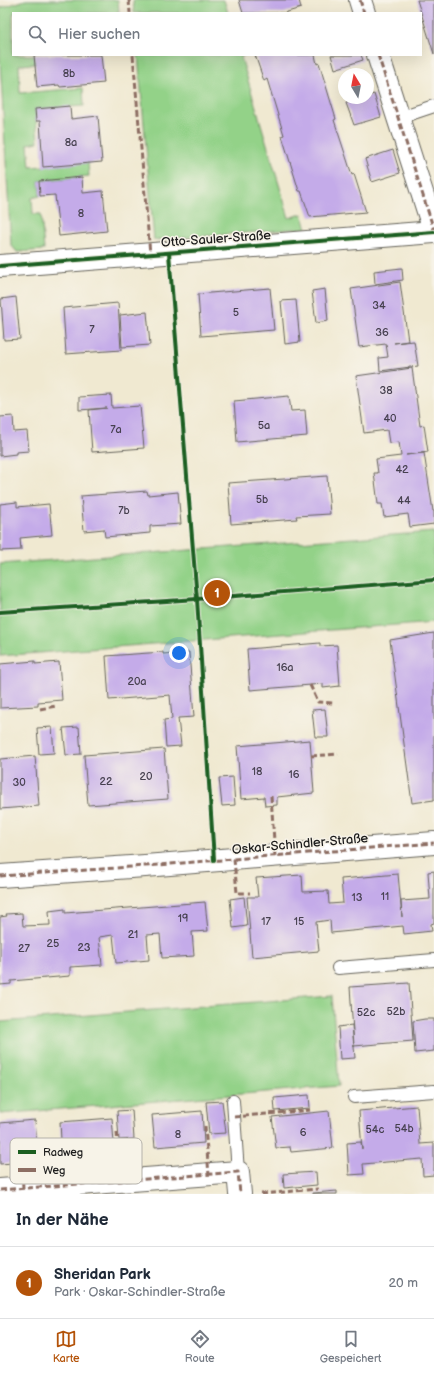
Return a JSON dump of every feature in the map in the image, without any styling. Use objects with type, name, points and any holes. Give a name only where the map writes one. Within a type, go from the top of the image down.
[{"type":"street","points":[[360,0],[364,12]]},
{"type":"street","points":[[378,56],[434,231]]},
{"type":"street","name":"Otto-Sauler-Straße","points":[[0,266],[434,231]]},
{"type":"street","name":"Oskar-Schindler-Straße","points":[[0,876],[97,870],[434,843]]},
{"type":"street","points":[[142,1179],[238,1172],[240,1194]]},
{"type":"street","points":[[0,1190],[79,1184]]},
{"type":"lane","points":[[398,118],[434,106]]},
{"type":"lane","points":[[338,968],[434,960]]},
{"type":"lane","points":[[354,1097],[434,1091]]},
{"type":"lane","points":[[233,1101],[238,1172]]},
{"type":"green space","points":[[26,0],[118,0],[119,12],[12,12],[12,56],[34,56],[35,64],[19,65],[20,93],[83,88],[84,106],[35,109],[38,142],[28,144],[30,167],[88,163],[89,176],[39,181],[40,196],[32,198],[33,214],[41,214],[44,250],[17,252],[11,245],[0,61],[0,8]]},
{"type":"green space","points":[[133,0],[224,0],[228,12],[134,12]]},
{"type":"green space","points":[[138,56],[243,56],[241,57],[289,218],[302,214],[307,228],[154,240]]},
{"type":"green space","points":[[434,532],[434,622],[0,656],[0,564]]},
{"type":"green space","points":[[332,996],[339,1086],[0,1114],[0,1022]]},
{"type":"building","points":[[239,0],[299,0],[301,8],[287,12],[243,12]]},
{"type":"building","points":[[417,0],[434,0],[434,54],[422,12]]},
{"type":"building","points":[[34,56],[101,56],[104,83],[60,87],[59,85],[37,87]]},
{"type":"building","points":[[255,56],[315,56],[317,64],[319,63],[336,119],[334,120],[366,212],[310,217],[301,191],[299,191],[282,136],[284,135],[267,79],[264,81]]},
{"type":"building","points":[[331,56],[361,56],[363,60],[335,69]]},
{"type":"building","points":[[374,94],[381,117],[354,125],[346,104],[374,104]]},
{"type":"building","points":[[70,106],[71,119],[98,116],[102,162],[43,167],[40,121],[36,121],[35,109]]},
{"type":"building","points":[[393,150],[400,173],[372,182],[365,159]]},
{"type":"building","points":[[82,177],[83,193],[103,191],[107,231],[59,236],[55,195],[40,196],[39,181]]},
{"type":"building","points":[[402,268],[403,280],[375,284],[374,271]]},
{"type":"building","points":[[400,282],[408,341],[394,343],[414,341],[418,366],[380,371],[379,358],[388,357],[386,344],[359,347],[351,289]]},
{"type":"building","points":[[270,288],[274,330],[201,336],[198,294]]},
{"type":"building","points":[[325,289],[328,321],[316,323],[312,291]]},
{"type":"building","points":[[16,297],[20,339],[4,340],[1,299]]},
{"type":"building","points":[[296,300],[300,342],[285,344],[281,301]]},
{"type":"building","points":[[118,303],[121,350],[66,354],[63,308]]},
{"type":"building","points":[[147,312],[150,345],[122,347],[120,315]]},
{"type":"building","points":[[412,368],[420,426],[424,425],[428,452],[406,455],[424,453],[434,511],[434,524],[410,527],[408,514],[384,517],[382,504],[378,504],[374,473],[378,473],[376,459],[401,456],[399,442],[389,443],[387,430],[364,433],[356,376]]},
{"type":"building","points":[[111,395],[112,408],[140,406],[144,448],[92,452],[89,410],[107,408],[79,410],[79,397]]},
{"type":"building","points":[[289,396],[291,411],[305,410],[307,436],[237,442],[234,401]]},
{"type":"building","points":[[13,416],[14,432],[27,431],[29,451],[16,452],[16,454],[0,456],[0,417]]},
{"type":"building","points":[[327,476],[330,514],[296,516],[297,519],[231,524],[228,483]]},
{"type":"building","points":[[147,491],[148,495],[178,492],[181,524],[150,526],[150,533],[105,537],[104,529],[84,531],[81,496]]},
{"type":"building","points":[[17,502],[17,507],[49,504],[52,535],[20,538],[21,550],[0,551],[0,504]]},
{"type":"building","points":[[434,633],[434,800],[412,803],[390,640]]},
{"type":"building","points":[[320,643],[320,646],[337,645],[340,686],[323,688],[323,684],[250,690],[247,649]]},
{"type":"building","points":[[163,652],[163,654],[189,652],[194,717],[178,718],[181,746],[166,747],[164,720],[172,719],[170,695],[109,700],[106,656]]},
{"type":"building","points":[[35,661],[35,664],[59,662],[62,700],[38,702],[38,706],[0,708],[0,664]]},
{"type":"building","points":[[325,709],[328,737],[315,737],[312,710]]},
{"type":"building","points":[[52,727],[54,753],[39,754],[37,728]]},
{"type":"building","points":[[79,727],[81,754],[66,755],[63,728]]},
{"type":"building","points":[[310,740],[314,793],[277,797],[277,805],[265,806],[264,797],[241,799],[237,746]]},
{"type":"building","points":[[164,749],[168,799],[88,805],[84,755]]},
{"type":"building","points":[[35,756],[39,806],[0,809],[0,759]]},
{"type":"building","points":[[233,777],[235,805],[222,806],[219,778]]},
{"type":"building","points":[[434,871],[434,923],[431,924],[432,931],[404,934],[403,926],[331,933],[330,920],[316,922],[319,951],[252,957],[247,897],[258,897],[256,878],[302,875],[303,892],[328,891],[329,904],[343,903],[341,879],[398,874],[402,917],[401,901],[430,899],[428,872]]},
{"type":"building","points":[[244,897],[247,926],[233,928],[230,899]]},
{"type":"building","points":[[205,902],[208,931],[192,932],[194,956],[162,958],[160,934],[147,935],[149,960],[116,963],[113,935],[99,937],[102,965],[70,967],[70,976],[11,981],[11,984],[0,985],[0,917],[7,916],[6,914],[22,913],[23,926],[50,925],[49,911],[65,909],[65,913]]},
{"type":"building","points":[[409,983],[413,1041],[354,1046],[350,987]]},
{"type":"building","points":[[434,1019],[434,1051],[415,1053],[413,1021]]},
{"type":"building","points":[[352,1025],[355,1058],[340,1059],[338,1027]]},
{"type":"building","points":[[309,1095],[310,1108],[275,1111],[274,1098]]},
{"type":"building","points":[[222,1101],[226,1133],[209,1134],[206,1102]]},
{"type":"building","points":[[417,1106],[420,1144],[434,1143],[434,1175],[423,1176],[422,1159],[363,1164],[364,1174],[349,1175],[347,1143],[361,1142],[362,1149],[359,1111]]},
{"type":"building","points":[[132,1110],[134,1138],[119,1138],[117,1111]]},
{"type":"building","points":[[202,1111],[204,1143],[155,1147],[152,1115]]},
{"type":"building","points":[[329,1111],[333,1148],[291,1152],[290,1147],[276,1148],[272,1117]]},
{"type":"building","points":[[112,1118],[114,1138],[61,1138],[60,1122]]},
{"type":"building","points":[[35,1120],[36,1138],[10,1138],[10,1163],[0,1164],[0,1123]]},
{"type":"building","points":[[316,1172],[317,1185],[284,1188],[283,1174]]},
{"type":"building","points":[[337,1191],[337,1194],[313,1194],[313,1193]]},
{"type":"marked path","points":[[129,0],[130,12]]},
{"type":"marked path","points":[[360,0],[364,12]]},
{"type":"marked path","points":[[133,56],[150,254]]},
{"type":"marked path","points":[[378,56],[434,230]]},
{"type":"marked path","points":[[310,685],[318,702],[334,703]]},
{"type":"marked path","points":[[40,709],[56,706]]},
{"type":"marked path","points":[[311,756],[338,754]]},
{"type":"marked path","points":[[271,796],[275,856]]},
{"type":"marked path","points":[[0,876],[434,843]]},
{"type":"marked path","points":[[234,859],[237,893],[250,893]]},
{"type":"marked path","points":[[234,1117],[310,1110]]},
{"type":"marked path","points":[[205,1126],[209,1175]]},
{"type":"marked path","points":[[117,1132],[117,1138]]},
{"type":"marked path","points":[[142,1179],[238,1172],[240,1194]]},
{"type":"marked path","points":[[23,1184],[23,1189]]},
{"type":"marked path","points":[[0,1190],[79,1184]]},
{"type":"marked path","points":[[261,1194],[318,1189]]},
{"type":"cycle path","points":[[0,266],[434,232]]},
{"type":"cycle path","points":[[169,253],[197,599],[214,860]]},
{"type":"cycle path","points":[[0,612],[197,599],[434,580]]},
{"type":"place","name":"Sheridan Park","points":[[217,593]]}]
